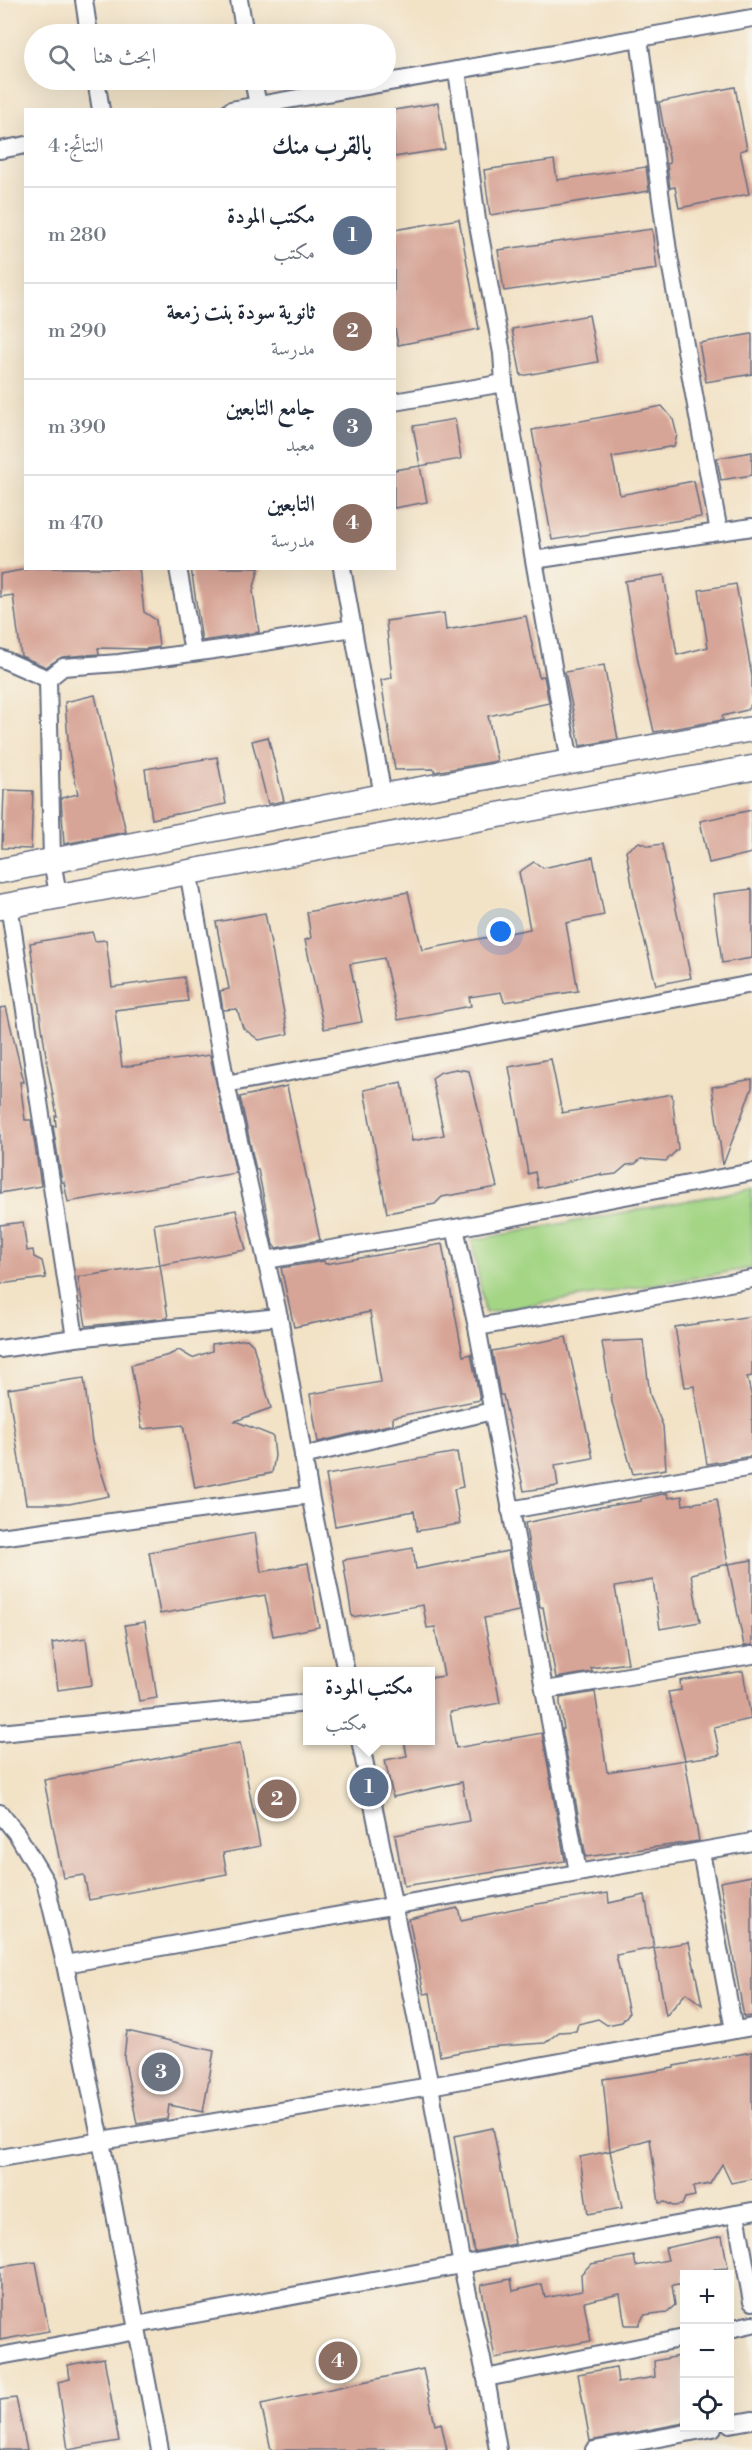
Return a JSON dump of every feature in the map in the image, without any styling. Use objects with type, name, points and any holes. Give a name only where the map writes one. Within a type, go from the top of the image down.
[{"type":"street","points":[[84,0],[88,24]]},
{"type":"street","points":[[239,0],[243,24]]},
{"type":"street","points":[[396,81],[752,18]]},
{"type":"street","points":[[639,38],[668,251],[719,532]]},
{"type":"street","points":[[457,70],[477,220],[502,353],[504,383],[570,762]]},
{"type":"street","points":[[98,90],[101,108]]},
{"type":"street","points":[[255,90],[258,107],[349,90]]},
{"type":"street","points":[[0,150],[24,145]]},
{"type":"street","points":[[396,402],[504,383]]},
{"type":"street","points":[[534,560],[752,527]]},
{"type":"street","points":[[178,570],[193,652]]},
{"type":"street","points":[[342,570],[383,796]]},
{"type":"street","points":[[48,680],[63,667],[119,663],[352,628]]},
{"type":"street","points":[[0,658],[48,680]]},
{"type":"street","points":[[48,680],[52,860],[58,895]]},
{"type":"street","points":[[0,871],[383,796],[752,729]]},
{"type":"street","points":[[75,1338],[5,906],[752,768]]},
{"type":"street","points":[[188,871],[226,1084],[279,1317],[310,1495],[345,1667]]},
{"type":"street","points":[[226,1084],[752,984]]},
{"type":"street","points":[[266,1260],[454,1228],[752,1172]]},
{"type":"street","points":[[454,1228],[477,1327],[578,1872]]},
{"type":"street","points":[[477,1327],[752,1279]]},
{"type":"street","points":[[0,1349],[75,1338],[279,1317]]},
{"type":"street","points":[[303,1456],[492,1411]]},
{"type":"street","points":[[510,1510],[752,1467]]},
{"type":"street","points":[[0,1537],[310,1495]]},
{"type":"street","points":[[546,1690],[752,1655]]},
{"type":"street","points":[[0,1733],[303,1703]]},
{"type":"street","points":[[361,1745],[430,2086],[498,2450]]},
{"type":"street","points":[[0,1813],[17,1834],[45,1881],[65,1964],[101,2141],[160,2450]]},
{"type":"street","points":[[65,1964],[752,1842]]},
{"type":"street","points":[[701,1852],[734,2030]]},
{"type":"street","points":[[0,2158],[430,2086],[752,2027]]},
{"type":"street","points":[[0,2356],[744,2212],[752,2302]]},
{"type":"street","points":[[734,2328],[752,2324]]},
{"type":"street","points":[[486,2378],[680,2339]]},
{"type":"street","points":[[734,2423],[752,2420]]},
{"type":"street","points":[[594,2450],[687,2432]]},
{"type":"green space","points":[[752,1189],[752,1268],[485,1313],[472,1240]]},
{"type":"building","points":[[735,87],[747,149],[740,151],[749,194],[679,208],[675,187],[670,188],[667,164],[670,163],[659,102]]},
{"type":"building","points":[[438,103],[445,149],[396,157],[396,110]]},
{"type":"building","points":[[554,160],[557,180],[646,167],[649,191],[490,215],[484,170]]},
{"type":"building","points":[[459,219],[479,329],[398,345],[396,334],[396,230]]},
{"type":"building","points":[[652,229],[657,269],[504,291],[498,250]]},
{"type":"building","points":[[589,315],[598,362],[521,376],[512,329]]},
{"type":"building","points":[[752,334],[752,374],[706,382],[699,343]]},
{"type":"building","points":[[662,406],[673,419],[677,435],[674,446],[612,457],[620,495],[694,481],[701,517],[552,540],[532,430]]},
{"type":"building","points":[[455,419],[461,459],[420,466],[413,426]]},
{"type":"building","points":[[752,452],[752,475],[721,480],[717,458]]},
{"type":"building","points":[[420,466],[427,502],[396,508],[396,470]]},
{"type":"building","points":[[24,570],[139,570],[144,612],[156,620],[159,647],[98,648],[99,654],[62,657],[46,667],[21,656],[13,595],[0,597],[0,574]]},
{"type":"building","points":[[191,570],[258,570],[253,591],[259,632],[202,641]]},
{"type":"building","points":[[664,575],[677,655],[708,647],[699,590],[736,584],[752,677],[752,703],[747,710],[722,716],[723,720],[654,732],[638,661],[625,581]]},
{"type":"building","points":[[444,613],[446,630],[526,616],[539,677],[544,676],[549,703],[488,716],[497,761],[435,772],[434,769],[395,770],[381,680],[392,678],[386,621]]},
{"type":"building","points":[[604,665],[618,739],[580,746],[565,672]]},
{"type":"building","points":[[95,695],[126,832],[64,844],[61,798],[78,794],[69,752],[65,702]]},
{"type":"building","points":[[268,737],[284,801],[268,804],[252,741]]},
{"type":"building","points":[[217,757],[226,804],[152,819],[145,769]]},
{"type":"building","points":[[4,790],[33,791],[31,849],[2,848]]},
{"type":"building","points":[[752,810],[752,853],[709,863],[700,821]]},
{"type":"building","points":[[639,842],[649,846],[662,844],[691,978],[656,985],[636,907],[626,851]]},
{"type":"building","points":[[593,857],[604,915],[566,923],[578,991],[504,1002],[501,992],[469,997],[471,1006],[398,1020],[384,958],[350,964],[362,1022],[324,1029],[305,940],[311,938],[307,912],[408,892],[422,950],[530,929],[519,872],[534,862],[543,868]]},
{"type":"building","points":[[752,889],[752,958],[722,963],[713,894]]},
{"type":"building","points":[[265,913],[288,1034],[259,1040],[243,1028],[237,1009],[223,1010],[220,991],[229,989],[216,922]]},
{"type":"building","points":[[92,932],[95,941],[106,940],[112,987],[184,977],[188,1001],[115,1010],[122,1067],[210,1055],[236,1173],[68,1202],[64,1182],[62,1182],[53,1126],[56,1126],[55,1116],[57,1116],[30,943]]},
{"type":"building","points":[[6,1007],[24,1082],[20,1082],[25,1120],[31,1120],[41,1186],[0,1193],[0,1008]]},
{"type":"building","points":[[551,1059],[562,1113],[672,1094],[678,1149],[666,1161],[641,1159],[635,1164],[627,1165],[616,1174],[601,1176],[601,1174],[538,1188],[535,1172],[528,1174],[509,1067]]},
{"type":"building","points":[[456,1069],[469,1071],[497,1187],[442,1197],[435,1204],[387,1213],[364,1090],[402,1082],[412,1141],[444,1135],[432,1078],[441,1072]]},
{"type":"building","points":[[752,1079],[752,1088],[723,1165],[712,1087]]},
{"type":"building","points":[[287,1086],[320,1240],[276,1248],[273,1245],[258,1169],[256,1170],[240,1097]]},
{"type":"building","points":[[236,1210],[246,1250],[160,1265],[154,1224]]},
{"type":"building","points":[[23,1222],[27,1251],[33,1250],[34,1257],[42,1261],[46,1278],[0,1284],[0,1225]]},
{"type":"building","points":[[442,1244],[463,1356],[471,1354],[480,1400],[393,1417],[393,1424],[318,1442],[310,1394],[381,1382],[370,1312],[294,1327],[281,1268],[324,1261],[325,1264]]},
{"type":"building","points":[[160,1265],[168,1318],[86,1326],[78,1277]]},
{"type":"building","points":[[752,1316],[752,1376],[747,1377],[752,1398],[752,1456],[707,1464],[694,1386],[685,1387],[675,1327]]},
{"type":"building","points":[[566,1337],[593,1458],[555,1465],[558,1486],[524,1491],[503,1395],[500,1395],[492,1351]]},
{"type":"building","points":[[247,1339],[253,1345],[271,1408],[235,1421],[273,1436],[275,1456],[272,1473],[195,1488],[183,1425],[142,1429],[131,1365],[179,1350],[192,1358],[212,1351],[212,1344]]},
{"type":"building","points":[[643,1340],[650,1395],[663,1426],[666,1469],[633,1474],[612,1402],[602,1342]]},
{"type":"building","points":[[84,1378],[92,1442],[109,1496],[69,1504],[26,1504],[8,1389]]},
{"type":"building","points":[[457,1452],[463,1487],[454,1489],[460,1524],[417,1531],[414,1511],[335,1526],[326,1475]]},
{"type":"building","points":[[667,1493],[668,1498],[682,1496],[683,1505],[717,1499],[728,1564],[691,1574],[700,1622],[660,1629],[653,1580],[615,1587],[628,1663],[591,1668],[592,1672],[556,1678],[525,1523],[641,1501],[641,1499]]},
{"type":"building","points":[[255,1533],[261,1572],[308,1563],[319,1627],[273,1636],[265,1595],[160,1614],[149,1552]]},
{"type":"building","points":[[413,1548],[416,1569],[508,1551],[519,1611],[484,1618],[500,1703],[450,1712],[456,1748],[542,1733],[565,1861],[404,1886],[395,1835],[469,1821],[462,1782],[393,1797],[385,1760],[407,1756],[405,1745],[435,1745],[435,1677],[444,1676],[435,1627],[427,1628],[423,1605],[352,1617],[343,1560]]},
{"type":"building","points":[[752,1560],[752,1645],[744,1646],[728,1564]]},
{"type":"building","points":[[145,1622],[157,1698],[139,1701],[125,1625]]},
{"type":"building","points":[[86,1638],[92,1685],[58,1690],[52,1643]]},
{"type":"building","points":[[743,1671],[751,1719],[714,1727],[720,1755],[685,1760],[668,1692],[681,1690],[680,1681]]},
{"type":"building","points":[[595,1692],[607,1772],[685,1760],[699,1841],[586,1857],[562,1729],[564,1729],[560,1698]]},
{"type":"building","points":[[240,1743],[260,1846],[223,1853],[227,1874],[89,1900],[84,1875],[63,1878],[44,1780]]},
{"type":"building","points":[[752,1876],[752,2016],[744,2017],[720,1882]]},
{"type":"building","points":[[608,1893],[609,1903],[645,1895],[654,1948],[616,1955],[629,2013],[622,2022],[607,2025],[598,2019],[578,2024],[576,2031],[559,2032],[545,2043],[486,2047],[440,2056],[430,1993],[424,1994],[409,1919],[458,1908],[461,1920],[537,1904]]},
{"type":"building","points":[[689,1942],[702,2005],[686,1993],[666,2016],[654,1948]]},
{"type":"building","points":[[127,2031],[214,2051],[203,2112],[169,2105],[167,2119],[137,2124],[124,2057]]},
{"type":"building","points":[[752,2052],[752,2179],[731,2183],[722,2164],[710,2184],[693,2187],[695,2196],[685,2198],[682,2205],[659,2203],[650,2139],[610,2151],[603,2079],[674,2068],[674,2066]]},
{"type":"building","points":[[493,2128],[515,2244],[474,2252],[454,2136]]},
{"type":"building","points":[[610,2151],[622,2208],[588,2214],[580,2157]]},
{"type":"building","points":[[722,2236],[728,2268],[680,2270],[680,2284],[672,2285],[675,2305],[667,2312],[644,2315],[639,2325],[625,2325],[620,2294],[584,2302],[591,2341],[495,2358],[481,2285],[511,2279],[513,2291],[542,2284],[545,2298],[582,2291],[581,2274],[591,2264],[634,2256],[636,2266],[668,2260],[665,2248]]},
{"type":"building","points":[[36,2262],[49,2331],[0,2340],[0,2267]]},
{"type":"building","points":[[680,2356],[680,2424],[590,2441],[578,2374],[616,2367],[618,2383],[655,2377],[654,2361]]},
{"type":"building","points":[[104,2358],[119,2441],[68,2450],[58,2382],[70,2379],[68,2365]]},
{"type":"building","points":[[423,2369],[435,2425],[441,2423],[447,2450],[271,2450],[261,2404]]},
{"type":"building","points":[[16,2398],[27,2450],[0,2450],[0,2400]]},
{"type":"place","name":"مكتب المودة","points":[[369,1787]]},
{"type":"place","name":"ثانوية سودة بنت زمعة","points":[[277,1799]]},
{"type":"place","name":"جامع التابعين","points":[[161,2072]]},
{"type":"place","name":"التابعين","points":[[338,2361]]}]
